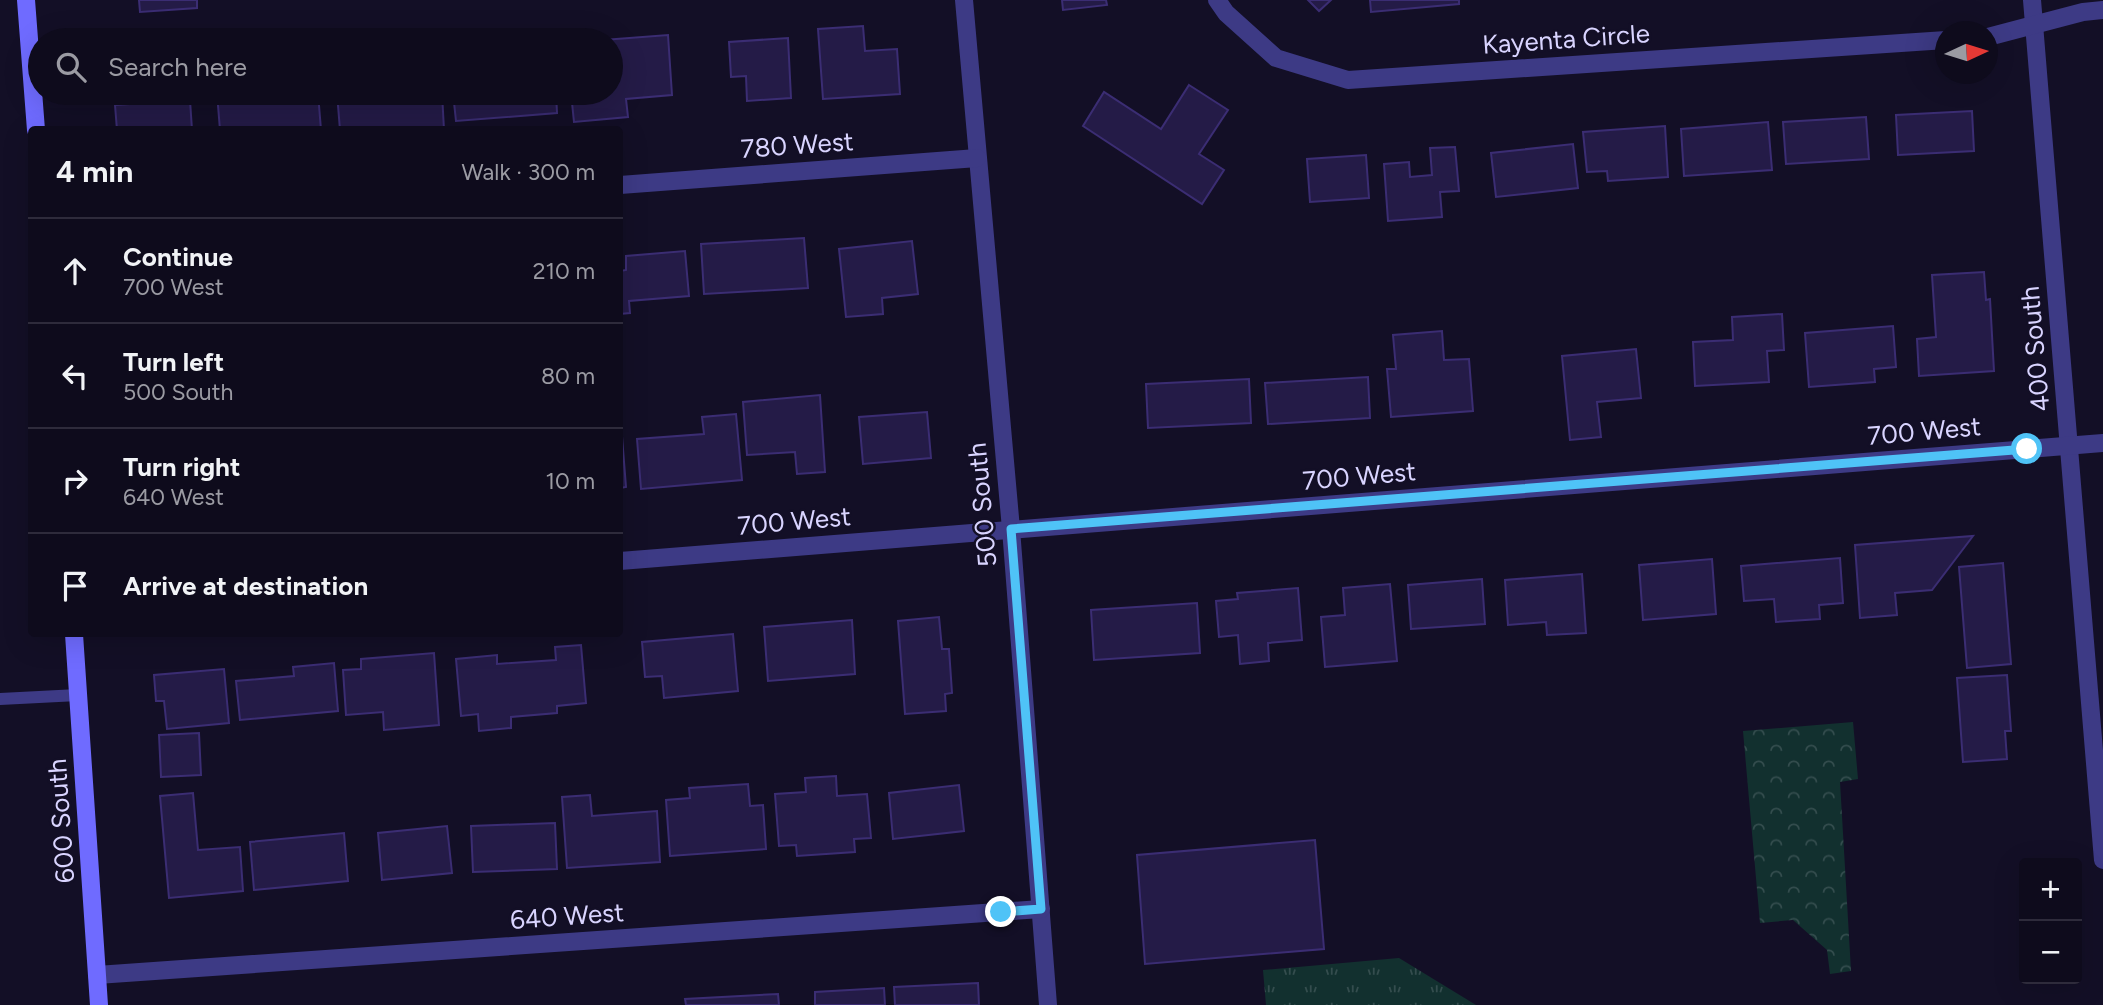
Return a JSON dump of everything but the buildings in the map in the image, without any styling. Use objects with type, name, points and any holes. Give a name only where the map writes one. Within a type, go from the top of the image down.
[{"type":"main road","points":[[26,0],[28,28]]},
{"type":"main road","points":[[34,105],[36,126]]},
{"type":"main road","name":"600 South","points":[[74,637],[99,1005]]},
{"type":"street","name":"500 South","points":[[964,0],[1011,529],[1048,1005]]},
{"type":"street","name":"Kayenta Circle","points":[[1217,0],[1226,13],[1276,58],[1348,80],[1935,41]]},
{"type":"street","name":"400 South","points":[[2032,0],[2103,860]]},
{"type":"street","points":[[1998,35],[2035,27],[2083,12],[2103,10]]},
{"type":"street","name":"780 West","points":[[623,184],[978,158]]},
{"type":"street","name":"700 West","points":[[623,561],[2103,443]]},
{"type":"street","name":"640 West","points":[[97,975],[1041,909]]},
{"type":"lane","points":[[0,699],[78,695]]},
{"type":"green space","points":[[1853,722],[1858,779],[1840,782],[1851,971],[1830,974],[1827,950],[1793,920],[1760,923],[1743,731]]},
{"type":"green space","points":[[1399,958],[1476,1005],[1266,1005],[1263,970]]},
{"type":"route","points":[[1001,912],[1041,909],[1011,529],[2027,449]]}]
